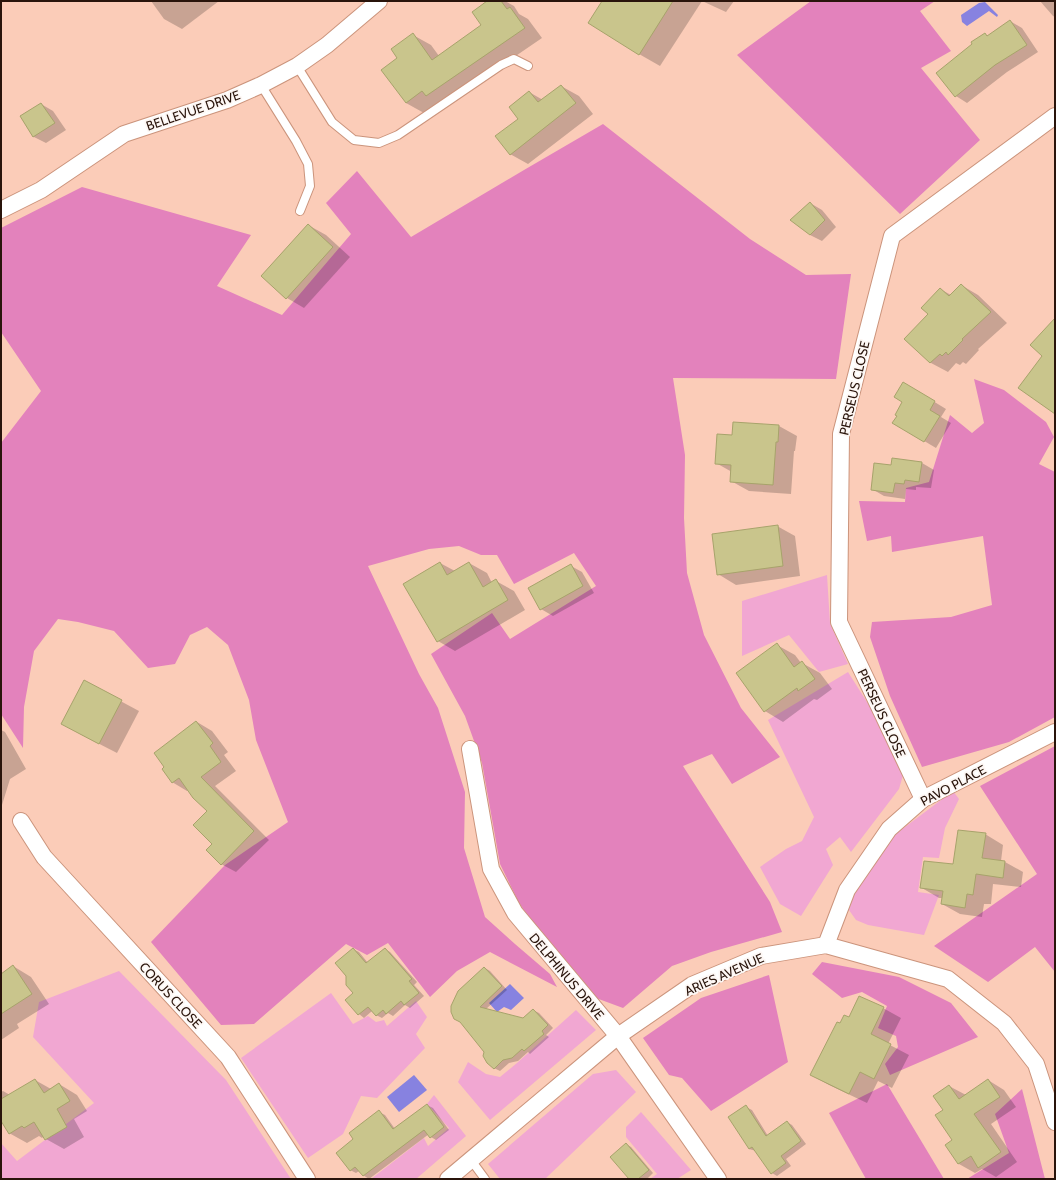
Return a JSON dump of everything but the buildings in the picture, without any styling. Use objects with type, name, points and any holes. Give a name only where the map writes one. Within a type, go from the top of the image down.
[{"type":"street","name":"BELLEVUE DRIVE","points":[[1,210],[41,190],[124,134],[227,100],[298,66],[379,1]]},
{"type":"street","name":"PERSEUS CLOSE","points":[[923,799],[839,622],[841,434],[892,236],[1055,116]]},
{"type":"street","name":"PAVO PLACE","points":[[826,945],[847,890],[889,829],[923,799],[1055,732]]},
{"type":"street","name":"DELPHINUS DRIVE","points":[[470,749],[491,869],[515,913],[618,1036],[718,1179]]},
{"type":"street","name":"CORUS CLOSE","points":[[21,821],[44,857],[228,1056],[307,1179]]},
{"type":"street","name":"ARIES AVENUE","points":[[448,1179],[618,1036],[692,985],[760,956],[826,945],[948,979],[1004,1023],[1036,1064],[1055,1122]]},
{"type":"lane","points":[[298,66],[332,122],[354,140],[379,143],[398,135],[500,65],[514,59],[528,66]]},
{"type":"lane","points":[[261,85],[296,141],[308,164],[310,186],[300,210]]},
{"type":"lane","points":[[471,1160],[485,1179]]},
{"type":"shaded area","points":[[811,1],[935,1],[920,11],[951,51],[921,68],[980,140],[900,214],[737,55]]},
{"type":"shaded area","points":[[985,2],[998,15],[997,17],[989,11],[967,26],[962,22],[961,15],[979,3]]},
{"type":"shaded area","points":[[603,124],[750,239],[806,275],[851,274],[836,379],[673,378],[685,455],[684,518],[687,573],[704,635],[741,708],[780,757],[732,784],[712,754],[683,766],[770,902],[782,932],[711,952],[672,966],[623,1008],[596,998],[539,932],[519,903],[500,864],[482,763],[465,716],[431,654],[492,613],[510,639],[596,586],[574,553],[514,584],[497,555],[481,555],[459,546],[429,549],[368,566],[419,674],[438,708],[465,792],[464,848],[485,917],[550,974],[557,987],[490,952],[457,971],[430,997],[388,943],[367,955],[346,944],[254,1024],[221,1025],[151,942],[225,865],[288,822],[256,740],[249,700],[228,645],[207,627],[190,635],[175,664],[148,668],[114,631],[78,622],[58,619],[34,651],[24,707],[23,748],[1,714],[1,443],[41,391],[1,332],[1,228],[82,187],[251,235],[217,286],[282,315],[351,234],[326,203],[357,171],[411,237]]},
{"type":"shaded area","points":[[974,379],[1004,390],[1046,422],[1054,437],[1039,464],[1055,472],[1055,717],[1009,742],[922,767],[890,696],[870,637],[872,622],[951,617],[992,605],[983,536],[892,552],[891,536],[867,541],[859,501],[905,502],[906,488],[929,482],[950,415],[972,433],[984,423]]},
{"type":"shaded area","points":[[827,575],[830,623],[848,664],[819,672],[789,635],[742,656],[742,601]]},
{"type":"shaded area","points":[[848,672],[879,721],[904,772],[899,789],[851,852],[840,837],[826,849],[833,865],[801,916],[780,904],[760,867],[786,849],[802,841],[814,817],[768,720]]},
{"type":"shaded area","points":[[1055,746],[1055,972],[1035,947],[988,982],[934,946],[1037,874],[980,786]]},
{"type":"shaded area","points":[[953,791],[959,799],[945,828],[939,858],[923,857],[918,892],[939,895],[924,935],[868,925],[856,920],[849,910],[851,897],[885,842]]},
{"type":"shaded area","points":[[822,962],[899,977],[951,1003],[978,1037],[890,1075],[885,1064],[898,1047],[896,1036],[878,1028],[887,1006],[862,992],[842,998],[812,974]]},
{"type":"shaded area","points":[[119,971],[226,1080],[291,1179],[1,1179],[1,1143],[17,1161],[94,1103],[33,1037],[39,1002]]},
{"type":"shaded area","points":[[769,975],[788,1062],[711,1111],[682,1078],[669,1075],[643,1038],[701,998]]},
{"type":"shaded area","points":[[510,984],[524,998],[511,1010],[504,1007],[497,1012],[489,1003]]},
{"type":"shaded area","points":[[331,993],[353,1024],[368,1016],[376,1022],[384,1020],[387,1026],[416,1001],[427,1017],[416,1034],[425,1048],[377,1098],[361,1096],[343,1134],[308,1158],[241,1058]]},
{"type":"shaded area","points":[[576,1010],[596,1030],[490,1120],[458,1082],[468,1062],[486,1074],[500,1077]]},
{"type":"shaded area","points":[[616,1070],[636,1092],[545,1179],[500,1179],[488,1164],[593,1074]]},
{"type":"shaded area","points":[[414,1075],[427,1090],[399,1112],[387,1097]]},
{"type":"shaded area","points":[[887,1084],[944,1179],[866,1179],[829,1113]]},
{"type":"shaded area","points":[[1022,1089],[1045,1179],[967,1179],[1009,1153],[995,1114]]},
{"type":"shaded area","points":[[434,1095],[466,1136],[416,1179],[371,1179],[424,1138],[428,1146],[449,1128],[427,1104]]},
{"type":"shaded area","points":[[641,1112],[691,1170],[677,1179],[650,1179],[657,1174],[626,1137],[626,1127]]}]
